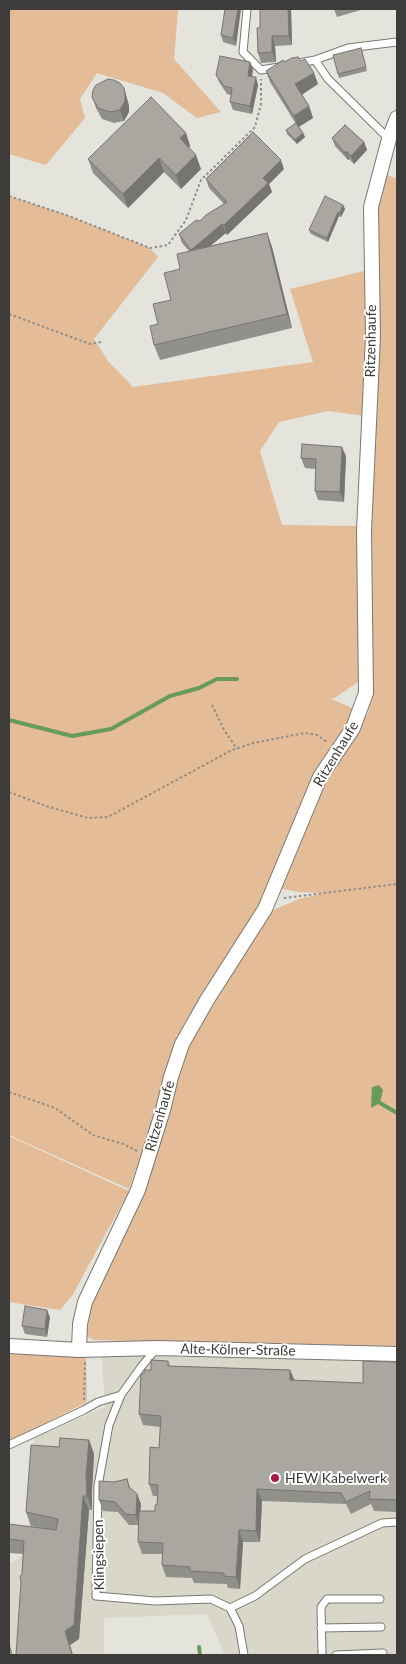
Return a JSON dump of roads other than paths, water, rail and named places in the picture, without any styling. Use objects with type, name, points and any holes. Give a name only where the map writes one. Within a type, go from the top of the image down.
[{"type":"street","name":"Ritzenhaufe","points":[[82,1350],[80,1324],[85,1302],[138,1190],[164,1110],[171,1077],[182,1044],[207,1000],[265,909],[320,777],[353,728],[366,693],[364,531],[373,336],[371,207],[389,139],[397,118]]},
{"type":"street","points":[[9,1346],[82,1350]]},
{"type":"street","name":"Alte-Kölner-Straße","points":[[82,1350],[157,1348],[397,1354]]},
{"type":"lane","points":[[248,9],[243,52],[260,70],[315,60],[348,48],[397,42]]},
{"type":"lane","points":[[315,60],[328,79],[389,139]]},
{"type":"lane","name":"Klingsiepen","points":[[157,1348],[121,1395],[109,1425],[98,1486],[96,1596],[155,1601],[211,1599],[230,1608]]},
{"type":"lane","points":[[9,1446],[98,1402],[121,1395]]},
{"type":"lane","points":[[244,1655],[239,1626],[230,1608],[256,1596],[305,1559],[382,1523],[397,1522]]},
{"type":"lane","points":[[322,1655],[321,1607],[327,1599],[380,1599]]},
{"type":"lane","points":[[322,1628],[381,1627]]},
{"type":"lane","points":[[336,1655],[383,1653]]},
{"type":"waterway","points":[[9,720],[72,736],[111,729],[170,696],[199,688],[217,679],[237,679]]},
{"type":"waterway","points":[[380,1103],[397,1113]]},
{"type":"waterway","points":[[199,1647],[200,1655]]},
{"type":"place","name":"HEW Kabelwerk","points":[[275,1478]]}]
